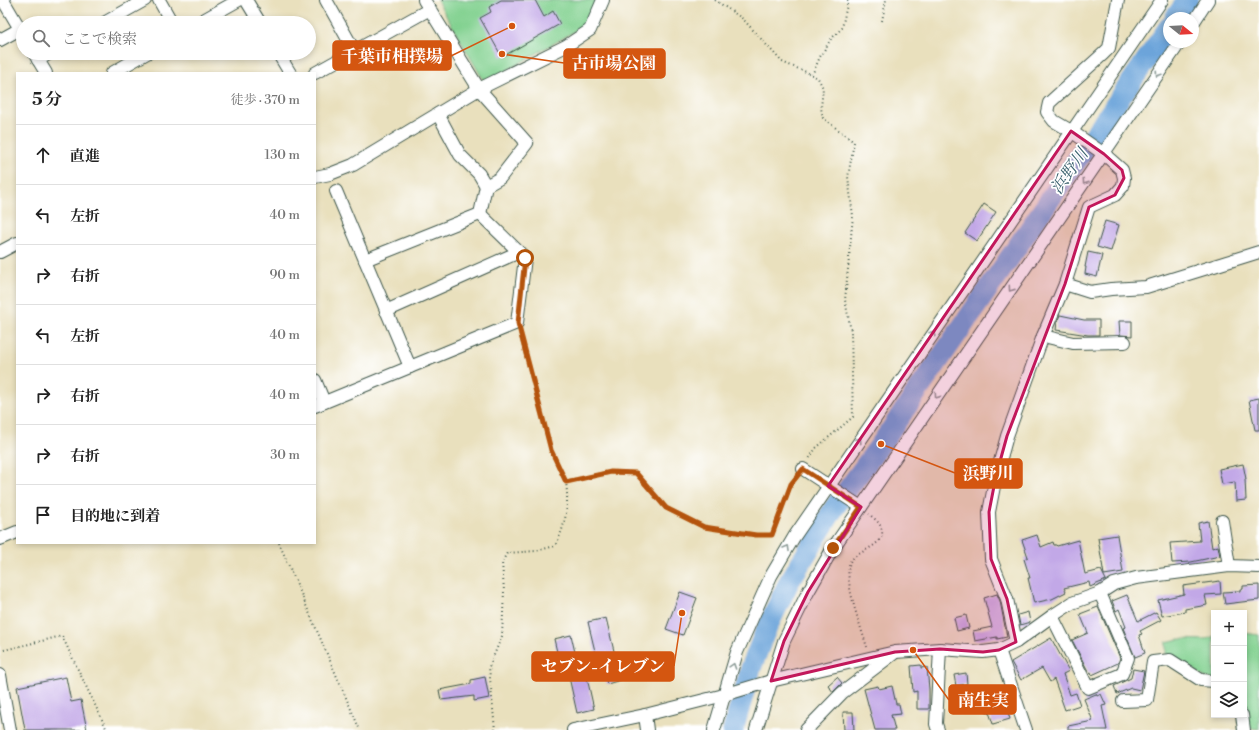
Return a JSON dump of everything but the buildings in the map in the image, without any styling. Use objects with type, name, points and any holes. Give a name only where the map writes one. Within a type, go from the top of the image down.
[{"type":"street","points":[[3,0],[16,22]]},
{"type":"street","points":[[116,16],[145,0]]},
{"type":"street","points":[[159,0],[168,16]]},
{"type":"street","points":[[210,16],[238,0]]},
{"type":"street","points":[[246,0],[256,16]]},
{"type":"street","points":[[326,0],[356,52]]},
{"type":"street","points":[[316,177],[330,174],[352,165],[480,89],[566,46],[590,30],[603,0]]},
{"type":"street","points":[[1016,642],[1007,599],[991,559],[989,512],[996,476],[1007,436],[1043,336],[1065,284],[1089,207],[1115,195],[1123,186],[1124,178],[1122,170],[1104,154],[1054,121],[1048,112],[1049,103],[1109,48],[1118,0]]},
{"type":"street","points":[[714,730],[737,652],[771,576],[794,537],[1162,0]]},
{"type":"street","points":[[1199,14],[1208,0]]},
{"type":"street","points":[[316,72],[356,52],[427,5],[480,89],[527,143],[500,178],[486,186]]},
{"type":"street","points":[[0,40],[16,33]]},
{"type":"street","points":[[756,730],[784,641],[808,592],[833,548],[1176,48]]},
{"type":"street","points":[[38,60],[45,72]]},
{"type":"street","points":[[114,72],[135,60]]},
{"type":"street","points":[[282,60],[289,72]]},
{"type":"street","points":[[438,114],[460,155],[479,174],[486,186],[480,214]]},
{"type":"street","points":[[336,191],[410,367]]},
{"type":"street","points":[[316,385],[320,404],[518,323],[525,258],[480,214]]},
{"type":"street","points":[[365,260],[480,214]]},
{"type":"street","points":[[0,252],[16,244]]},
{"type":"street","points":[[386,311],[519,252]]},
{"type":"street","points":[[1065,284],[1090,292],[1146,287],[1259,252]]},
{"type":"street","points":[[1043,336],[1072,343],[1125,342]]},
{"type":"street","points":[[803,469],[861,507]]},
{"type":"street","points":[[1222,521],[1229,566]]},
{"type":"street","points":[[0,539],[16,532]]},
{"type":"street","points":[[573,730],[645,715],[724,695],[771,681],[895,652],[940,649],[983,652],[999,650],[1016,642],[1072,603],[1100,593],[1114,584],[1136,578],[1229,566],[1259,566]]},
{"type":"street","points":[[1052,616],[1088,688],[1122,674],[1128,658],[1100,593]]},
{"type":"street","points":[[938,730],[936,724],[940,649]]},
{"type":"street","points":[[999,650],[1026,730]]},
{"type":"street","points":[[806,730],[842,693],[895,652]]},
{"type":"street","points":[[1123,700],[1147,700],[1154,662],[1170,660],[1202,680],[1211,681]]},
{"type":"street","points":[[0,675],[10,730]]},
{"type":"street","points":[[645,715],[647,730]]},
{"type":"street","points":[[1242,718],[1244,730]]},
{"type":"path","points":[[566,482],[611,472],[636,473],[666,508],[704,527],[756,535],[772,535],[791,484],[803,469],[816,448],[854,417],[851,331],[845,300],[853,216],[848,177],[854,142],[823,118],[821,108],[823,88],[818,78],[782,62],[743,20],[715,0]]},
{"type":"path","points":[[812,75],[820,57],[831,39],[842,28],[848,0]]},
{"type":"path","points":[[882,21],[886,0]]},
{"type":"path","points":[[495,730],[489,667],[502,636],[504,591],[502,562],[507,553],[536,551],[555,546],[561,534],[569,499],[566,482],[551,450],[518,323]]},
{"type":"path","points":[[861,507],[880,524],[882,530],[881,538],[876,544],[851,561],[848,569],[851,594],[870,657]]},
{"type":"path","points":[[279,544],[360,730]]},
{"type":"path","points":[[0,651],[62,636],[107,730]]},
{"type":"highlighted area","points":[[1071,131],[1104,154],[1122,170],[1124,178],[1115,195],[1089,207],[1065,284],[1007,436],[996,476],[989,512],[991,559],[1007,599],[1016,642],[999,650],[983,652],[940,649],[895,652],[771,681],[784,641],[808,592],[861,507],[828,486]]},
{"type":"green space","points":[[437,0],[597,0],[586,25],[485,83]]},
{"type":"green space","points":[[1247,633],[1259,635],[1259,729],[1246,728]]},
{"type":"green space","points":[[1211,637],[1211,679],[1204,677],[1190,667],[1166,654],[1166,642],[1179,639],[1205,640]]},
{"type":"waterway","name":"浜野川","points":[[1179,12],[1188,0]]},
{"type":"waterway","name":"浜野川","points":[[733,730],[751,668],[765,632],[789,582],[834,508],[881,444],[1163,36]]},
{"type":"place","name":"千葉市相撲場","points":[[512,26]]},
{"type":"place","name":"古市場公園","points":[[502,54]]},
{"type":"place","name":"浜野川","points":[[881,444]]},
{"type":"place","name":"セブン-イレブン","points":[[682,613]]},
{"type":"place","name":"南生実","points":[[913,650]]},
{"type":"route","points":[[525,258],[518,323],[551,450],[566,482],[611,472],[636,473],[666,508],[704,527],[756,535],[772,535],[791,484],[803,469],[861,507],[833,548]]}]
